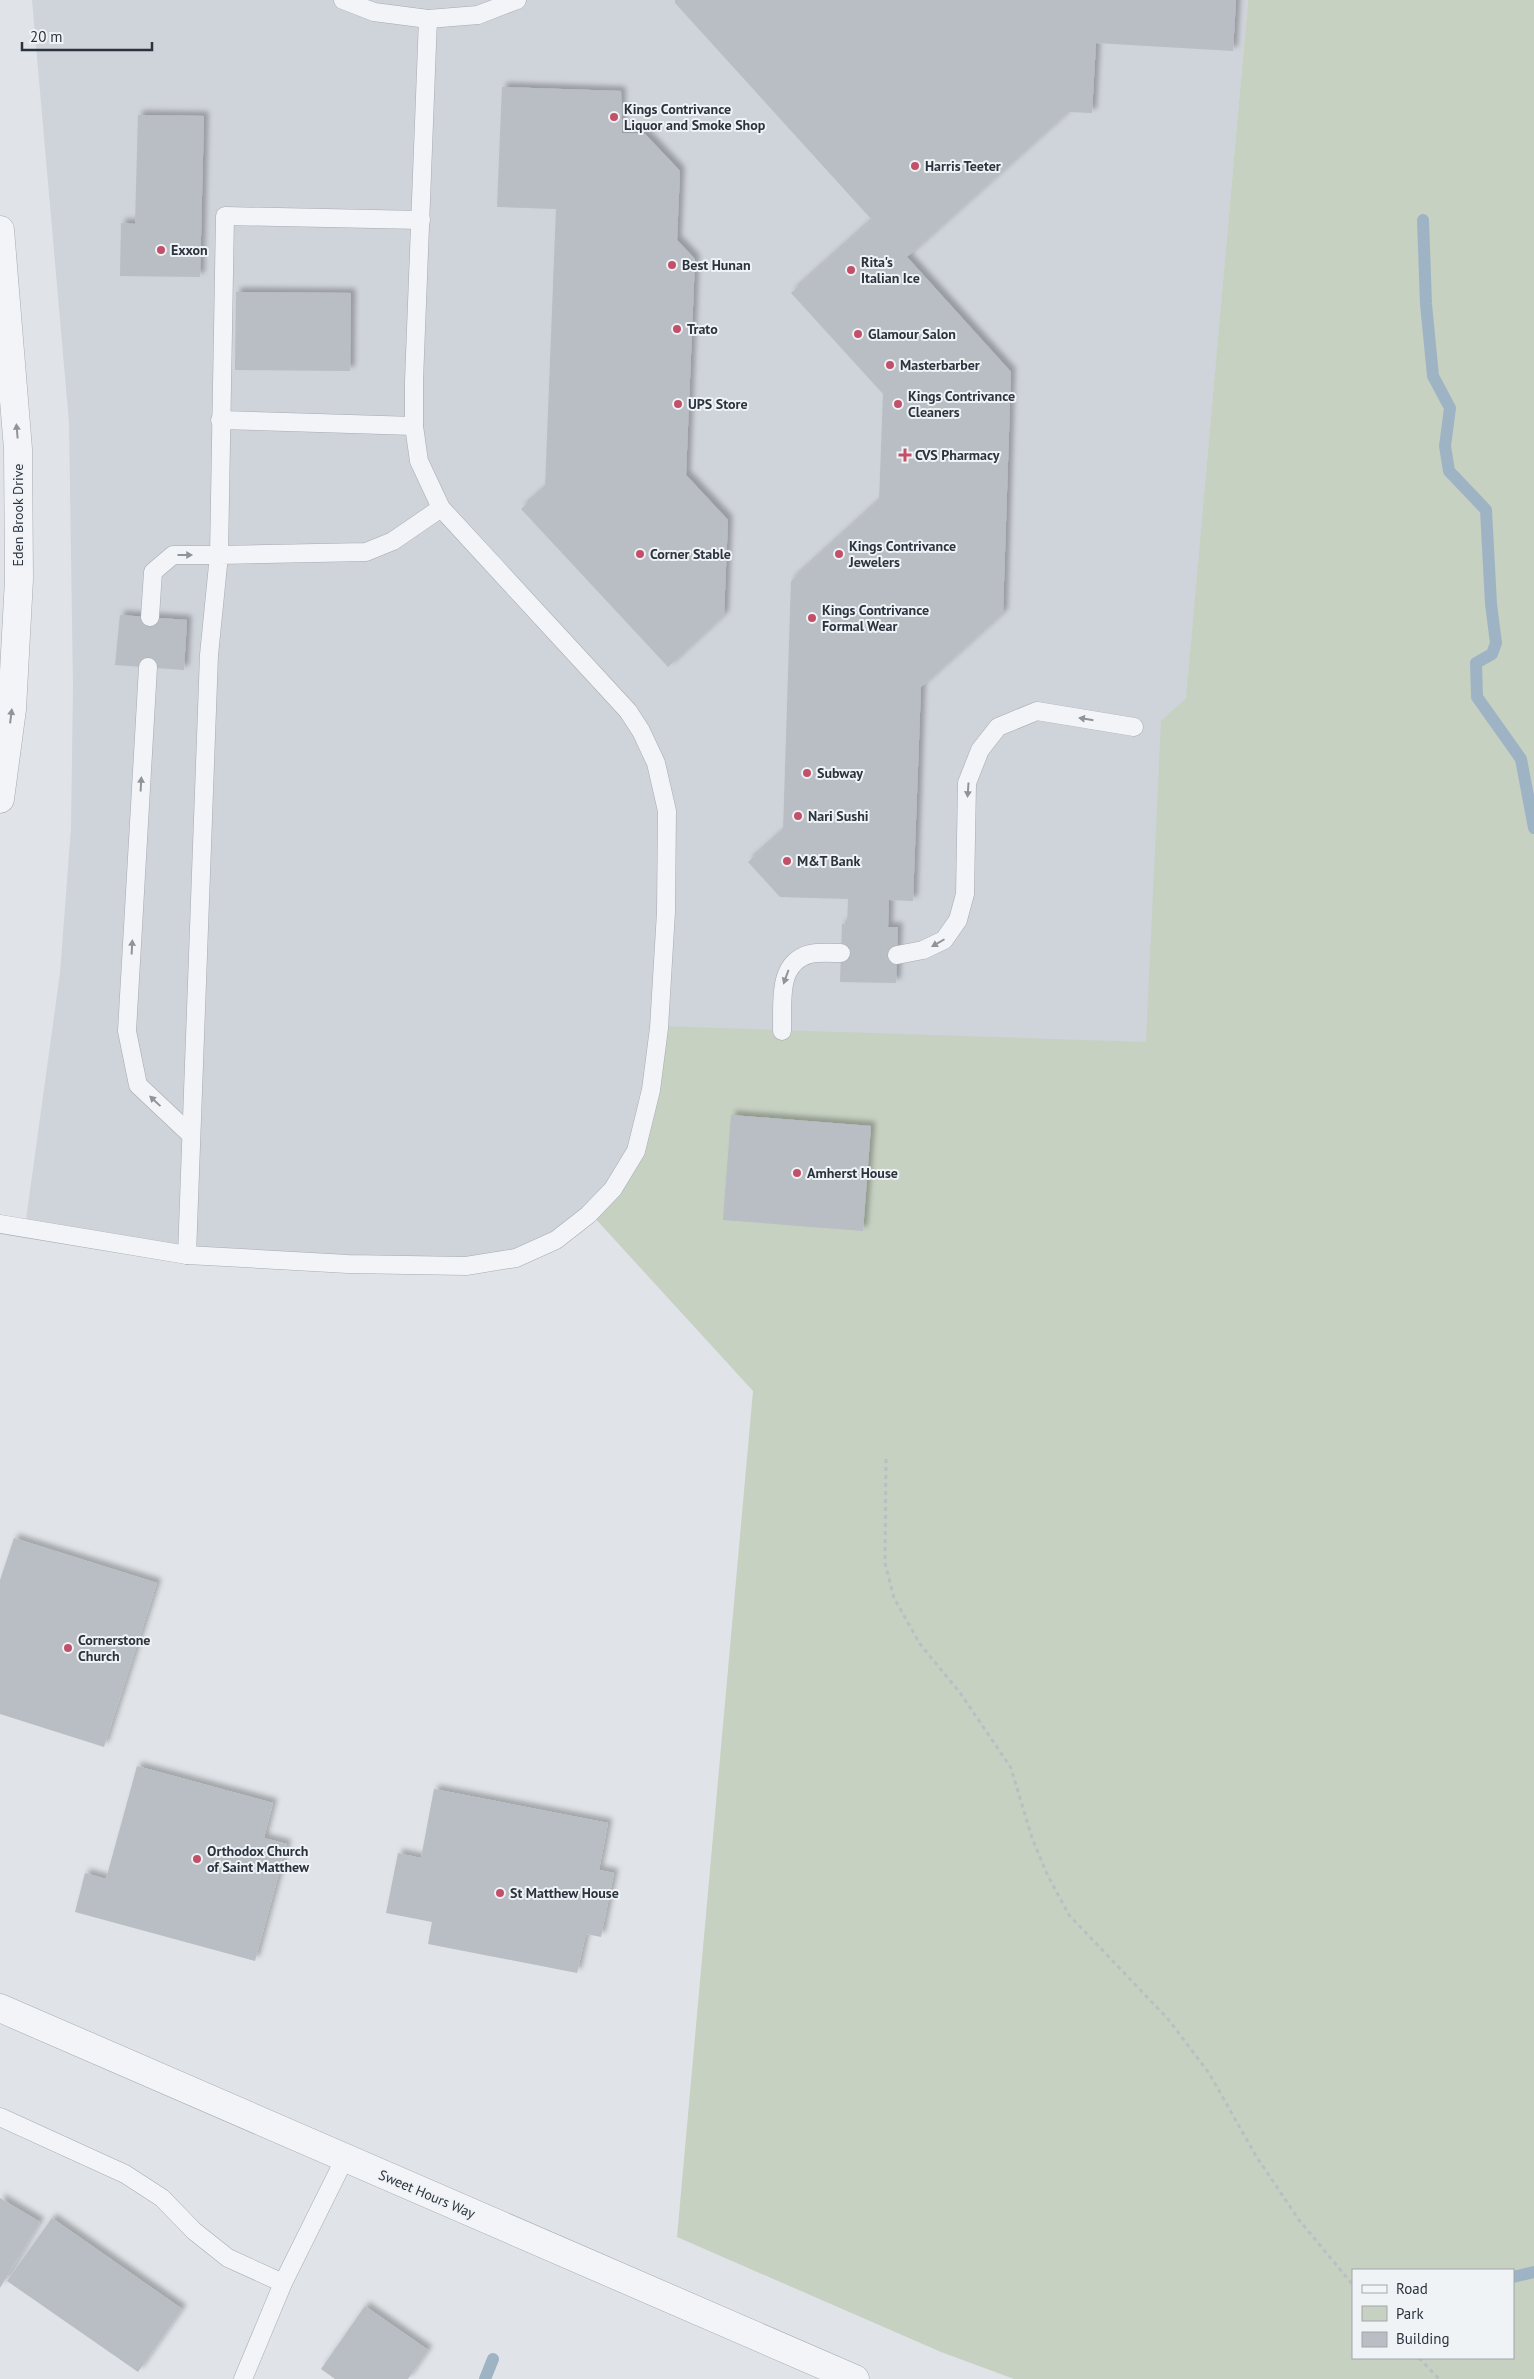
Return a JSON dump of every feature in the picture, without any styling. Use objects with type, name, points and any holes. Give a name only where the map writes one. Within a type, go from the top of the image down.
[{"type":"street","name":"Eden Brook Drive","points":[[0,230],[18,448],[18,579],[12,709],[0,799]]},
{"type":"street","name":"Sweet Hours Way","points":[[0,2008],[855,2379]]},
{"type":"lane","points":[[343,0],[374,12],[428,19],[478,15],[517,0]]},
{"type":"lane","points":[[0,1224],[187,1255],[348,1264],[466,1266],[516,1258],[556,1240],[588,1216],[613,1189],[636,1151],[651,1090],[659,1028],[665,921],[666,811],[656,763],[641,731],[628,711],[442,508],[419,461],[414,426],[428,19]]},
{"type":"lane","points":[[187,1255],[209,654],[219,555],[225,216],[421,220]]},
{"type":"lane","points":[[220,420],[414,426]]},
{"type":"lane","points":[[150,618],[153,572],[173,555],[338,554],[366,552],[393,541],[442,508]]},
{"type":"lane","points":[[148,667],[127,1032],[138,1085],[190,1134]]},
{"type":"lane","points":[[896,955],[923,950],[944,940],[958,920],[965,894],[968,784],[980,750],[998,727],[1037,712],[1134,727]]},
{"type":"lane","points":[[782,1031],[783,984],[791,965],[810,954],[841,953]]},
{"type":"lane","points":[[0,2117],[125,2174],[162,2198],[194,2231],[228,2258],[283,2283]]},
{"type":"lane","points":[[243,2379],[283,2283],[345,2158]]},
{"type":"path","points":[[886,1458],[885,1563],[894,1598],[920,1644],[961,1694],[1011,1768],[1039,1856],[1069,1915],[1168,2019],[1208,2073],[1256,2156],[1299,2220],[1352,2285]]},
{"type":"path","points":[[1420,2359],[1438,2379]]},
{"type":"shaded area","points":[[32,0],[1248,0],[1156,1043],[653,1107],[614,1192],[516,1258],[223,1255],[25,1227],[60,973],[71,828],[73,686],[69,422]]},
{"type":"green space","points":[[1248,0],[1534,0],[1534,2379],[1014,2379],[941,2352],[677,2237],[753,1391],[592,1215],[631,1166],[659,1026],[1146,1042],[1161,721],[1186,698]]},
{"type":"building","points":[[675,0],[1236,0],[1233,51],[1096,43],[1092,113],[1068,112],[907,257],[1011,372],[1003,613],[921,687],[913,901],[889,900],[888,927],[898,927],[896,983],[840,982],[842,924],[847,924],[848,899],[780,897],[748,862],[783,831],[791,581],[879,501],[883,394],[791,293],[872,220],[675,3]]},
{"type":"building","points":[[502,87],[621,91],[622,133],[645,134],[680,171],[677,240],[695,259],[686,475],[728,520],[724,615],[668,667],[521,509],[545,488],[556,209],[497,207]]},
{"type":"building","points":[[138,115],[204,116],[200,277],[120,276],[121,223],[135,224]]},
{"type":"building","points":[[236,292],[351,293],[350,371],[235,370]]},
{"type":"building","points":[[120,615],[187,620],[184,670],[115,665]]},
{"type":"building","name":"Amherst House","points":[[731,1115],[871,1126],[863,1231],[723,1220]]},
{"type":"building","name":"Cornerstone Church","points":[[14,1538],[157,1583],[104,1747],[0,1714],[0,1580]]},
{"type":"building","name":"Orthodox Church of Saint Matthew","points":[[137,1766],[273,1803],[264,1838],[287,1844],[255,1961],[75,1912],[85,1873],[106,1879]]},
{"type":"building","name":"St Matthew House","points":[[434,1789],[608,1823],[599,1870],[614,1873],[601,1937],[586,1934],[577,1973],[428,1944],[432,1922],[386,1913],[398,1853],[421,1858]]},
{"type":"building","points":[[0,2198],[40,2222],[0,2288]]},
{"type":"building","points":[[52,2218],[182,2309],[138,2372],[7,2281]]},
{"type":"building","points":[[365,2306],[428,2350],[408,2379],[335,2379],[321,2369]]},
{"type":"waterway","points":[[1423,220],[1426,304],[1433,376],[1450,408],[1445,446],[1449,471],[1486,510],[1491,604],[1496,643],[1492,654],[1476,663],[1477,697],[1521,759],[1534,828]]},
{"type":"waterway","points":[[1514,2277],[1534,2272]]},
{"type":"waterway","points":[[485,2379],[493,2359]]},
{"type":"place","name":"Kings Contrivance Liquor and Smoke Shop","points":[[614,117]]},
{"type":"place","name":"Harris Teeter","points":[[915,166]]},
{"type":"place","name":"Exxon","points":[[161,250]]},
{"type":"place","name":"Best Hunan","points":[[672,265]]},
{"type":"place","name":"Rita's Italian Ice","points":[[851,270]]},
{"type":"place","name":"Trato","points":[[677,329]]},
{"type":"place","name":"Glamour Salon","points":[[858,334]]},
{"type":"place","name":"Masterbarber","points":[[890,365]]},
{"type":"place","name":"UPS Store","points":[[678,404]]},
{"type":"place","name":"Kings Contrivance Cleaners","points":[[898,404]]},
{"type":"place","name":"CVS Pharmacy","points":[[905,455]]},
{"type":"place","name":"Corner Stable","points":[[640,554]]},
{"type":"place","name":"Kings Contrivance Jewelers","points":[[839,554]]},
{"type":"place","name":"Kings Contrivance Formal Wear","points":[[812,618]]},
{"type":"place","name":"Subway","points":[[807,773]]},
{"type":"place","name":"Nari Sushi","points":[[798,816]]},
{"type":"place","name":"M&T Bank","points":[[787,861]]},
{"type":"place","name":"Amherst House","points":[[797,1173]]},
{"type":"place","name":"Cornerstone Church","points":[[68,1648]]},
{"type":"place","name":"Orthodox Church of Saint Matthew","points":[[197,1859]]},
{"type":"place","name":"St Matthew House","points":[[500,1893]]}]
